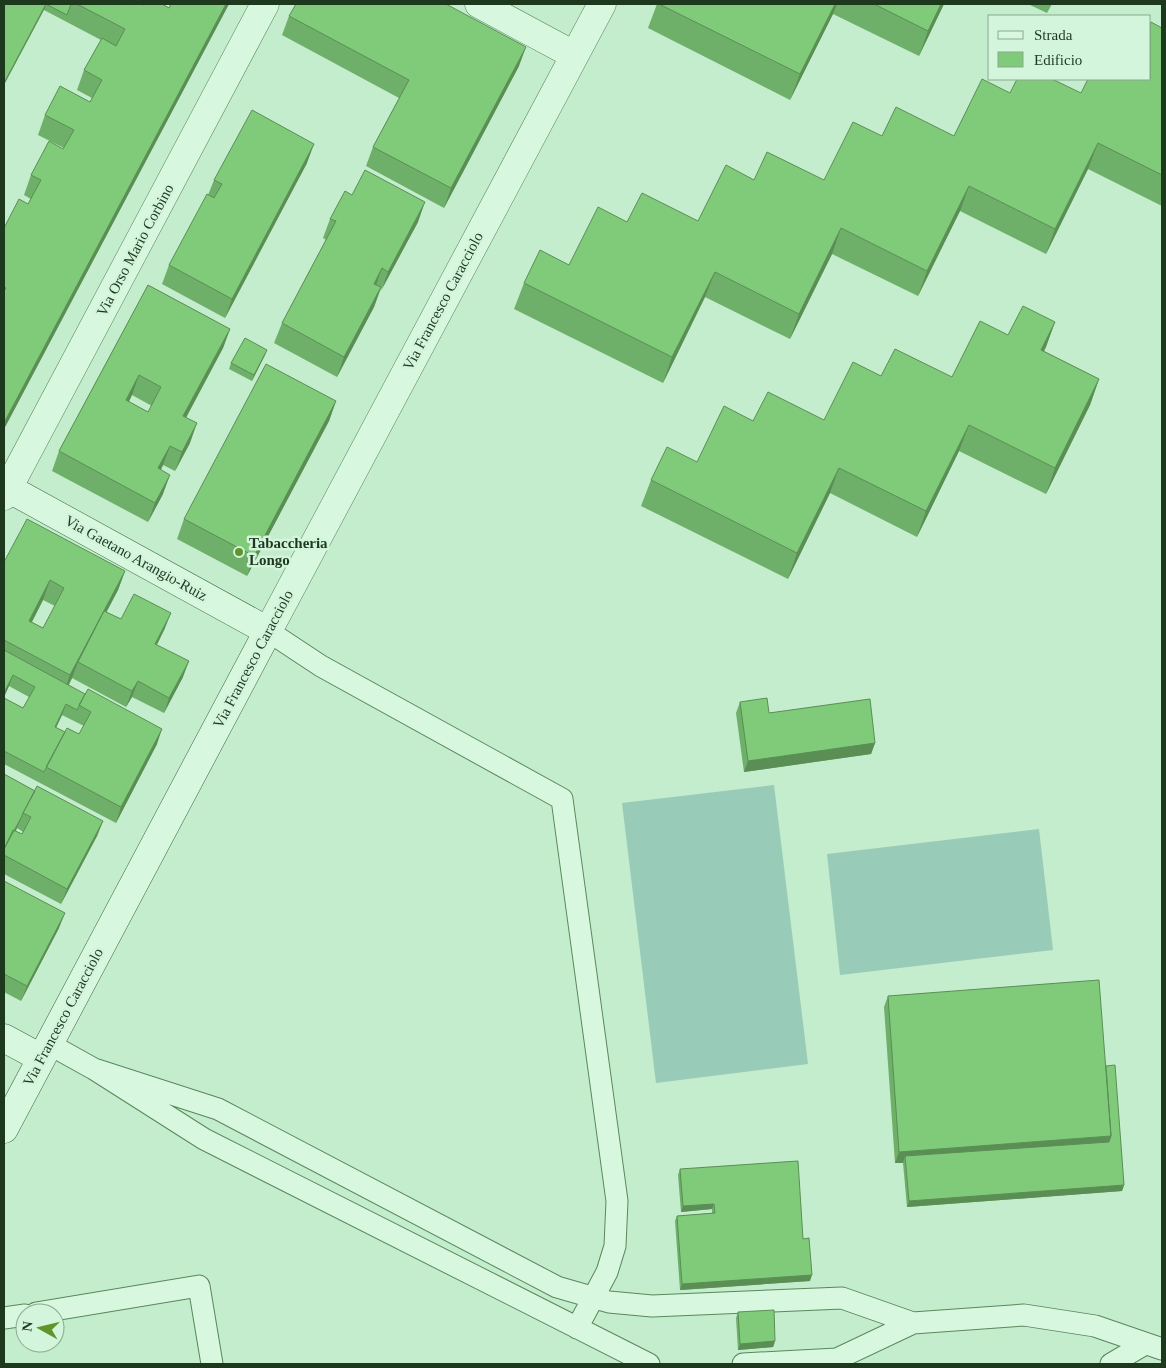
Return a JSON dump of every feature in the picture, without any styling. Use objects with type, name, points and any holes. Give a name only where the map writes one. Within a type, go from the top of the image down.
[{"type":"street","name":"Via Orso Mario Corbino","points":[[5,490],[265,4]]},
{"type":"street","points":[[479,4],[574,55]]},
{"type":"street","name":"Via Francesco Caracciolo","points":[[4,1129],[602,4]]},
{"type":"street","name":"Via Gaetano Arangio-Ruiz","points":[[5,490],[268,631]]},
{"type":"street","points":[[4,1038],[45,1051]]},
{"type":"lane","points":[[268,631],[321,666],[562,799],[617,1202],[615,1246],[608,1272],[577,1328]]},
{"type":"lane","points":[[45,1051],[94,1070],[218,1109],[557,1287],[609,1302],[652,1306],[842,1298],[913,1323]]},
{"type":"lane","points":[[94,1070],[204,1139],[649,1364]]},
{"type":"lane","points":[[65,1308],[199,1286],[212,1364]]},
{"type":"lane","points":[[743,1364],[837,1359],[913,1323],[1024,1315],[1095,1326],[1154,1346]]},
{"type":"lane","points":[[1111,1364],[1154,1346]]},
{"type":"green space","points":[[774,785],[808,1064],[656,1083],[622,803]]},
{"type":"green space","points":[[1039,829],[1053,950],[840,975],[827,854]]},
{"type":"building","points":[[4,4],[46,4],[4,83]]},
{"type":"building","points":[[46,4],[71,4],[67,15]]},
{"type":"building","points":[[77,4],[162,4],[169,8],[171,4],[226,4],[5,421],[4,291],[6,288],[4,287],[4,228],[19,199],[28,204],[41,180],[31,175],[49,141],[63,149],[74,130],[45,115],[60,86],[90,102],[102,80],[84,70],[102,38],[116,46],[125,29]]},
{"type":"building","points":[[296,4],[446,4],[526,47],[451,188],[373,147],[409,80],[289,16]]},
{"type":"building","points":[[659,4],[835,4],[800,74]]},
{"type":"building","points":[[874,4],[941,4],[928,31]]},
{"type":"building","points":[[1151,22],[1162,28],[1162,175],[1098,143],[1055,229],[969,186],[927,271],[841,228],[799,314],[715,272],[672,357],[524,283],[540,250],[569,265],[598,207],[627,222],[642,193],[698,221],[726,165],[754,180],[767,152],[824,180],[853,122],[882,136],[896,107],[954,136],[982,79],[1010,93],[1016,80],[1054,80],[1081,93],[1088,80],[1151,80]]},
{"type":"building","points":[[252,110],[314,144],[232,299],[169,265],[207,194],[214,198],[222,184],[214,180]]},
{"type":"building","points":[[365,170],[425,202],[388,272],[382,268],[374,284],[381,287],[344,357],[282,323],[336,221],[330,219],[345,191],[352,195]]},
{"type":"building","points":[[148,285],[230,329],[183,416],[197,423],[182,452],[170,446],[158,468],[170,475],[155,503],[59,451]],"holes":[[[139,375],[161,387],[148,412],[126,400]]]},
{"type":"building","points":[[1023,306],[1055,322],[1041,350],[1099,379],[1055,468],[969,425],[926,511],[839,468],[797,553],[651,480],[667,447],[697,462],[724,406],[753,421],[768,392],[824,420],[853,362],[881,376],[895,349],[952,377],[980,321],[1008,335]]},
{"type":"building","points":[[245,338],[267,350],[254,375],[231,363]]},
{"type":"building","points":[[266,364],[336,401],[254,556],[184,519]]},
{"type":"building","points":[[27,519],[125,571],[70,675],[4,640],[4,562]],"holes":[[[50,580],[64,588],[43,628],[29,621]]]},
{"type":"building","points":[[134,594],[171,613],[155,644],[189,661],[169,698],[138,681],[132,691],[78,662],[104,611],[121,619]]},
{"type":"building","points":[[4,650],[85,694],[77,710],[66,704],[55,727],[65,732],[44,772],[4,751],[4,698],[23,708],[35,687],[13,675],[4,693]]},
{"type":"building","points":[[88,689],[162,729],[121,807],[46,767],[67,728],[79,734],[91,712],[79,705]]},
{"type":"building","points":[[767,698],[769,713],[870,699],[875,743],[748,761],[740,702]]},
{"type":"building","points":[[4,774],[35,791],[4,849]]},
{"type":"building","points":[[37,786],[103,821],[67,889],[4,855],[4,849],[13,830],[22,834],[31,817],[23,813]]},
{"type":"building","points":[[4,881],[65,913],[27,986],[4,974]]},
{"type":"building","points":[[1099,980],[1111,1136],[899,1152],[888,996]]},
{"type":"building","points":[[1115,1065],[1124,1185],[909,1201],[905,1156],[1109,1142],[1111,1136],[1106,1066]]},
{"type":"building","points":[[798,1161],[803,1239],[809,1238],[812,1275],[682,1284],[677,1216],[715,1213],[714,1204],[683,1206],[680,1169]]},
{"type":"building","points":[[774,1310],[775,1341],[740,1344],[738,1312]]},
{"type":"place","name":"Tabaccheria Longo","points":[[239,552]]}]
